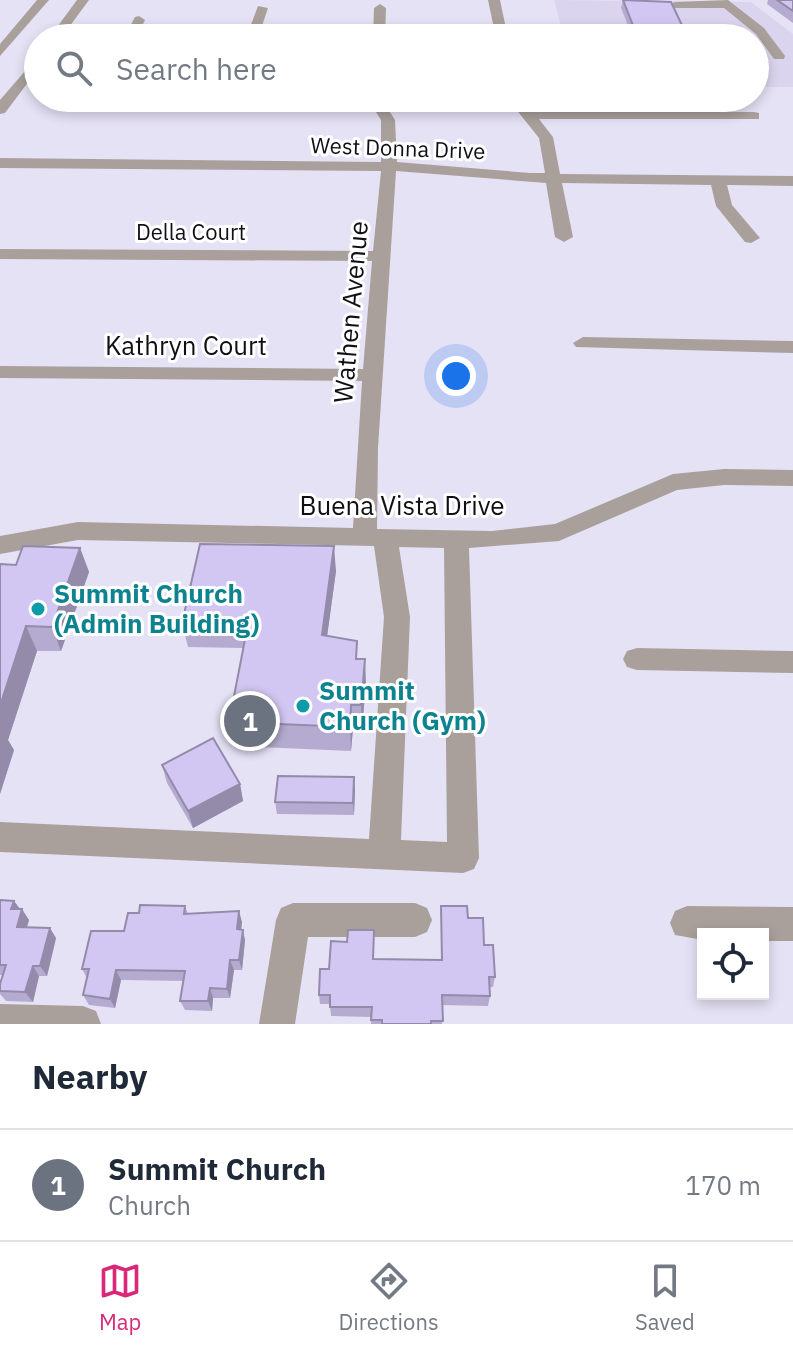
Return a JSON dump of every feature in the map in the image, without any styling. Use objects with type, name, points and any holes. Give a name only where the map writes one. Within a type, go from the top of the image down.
[{"type":"street","points":[[0,52],[43,0]]},
{"type":"street","points":[[65,24],[83,0]]},
{"type":"street","points":[[494,0],[499,24]]},
{"type":"street","points":[[675,5],[724,3],[746,24]]},
{"type":"street","points":[[257,24],[262,8]]},
{"type":"street","points":[[379,24],[380,8]]},
{"type":"street","points":[[137,24],[139,20]]},
{"type":"street","points":[[769,47],[779,56]]},
{"type":"street","points":[[0,110],[24,78]]},
{"type":"street","name":"Wathen Avenue","points":[[382,112],[391,127],[373,375],[375,537],[397,617],[384,855]]},
{"type":"street","points":[[526,112],[546,137],[564,237]]},
{"type":"street","points":[[529,115],[754,116]]},
{"type":"street","name":"West Donna Drive","points":[[0,163],[389,166],[553,178],[793,181]]},
{"type":"street","points":[[718,181],[724,206],[751,238]]},
{"type":"street","name":"Della Court","points":[[0,254],[382,256]]},
{"type":"street","points":[[583,343],[793,347]]},
{"type":"street","name":"Kathryn Court","points":[[0,372],[373,375]]},
{"type":"street","name":"Buena Vista Drive","points":[[0,545],[78,531],[492,540],[559,532],[673,482],[724,477],[793,478]]},
{"type":"street","points":[[0,837],[463,858],[456,539]]},
{"type":"street","points":[[637,659],[793,662]]},
{"type":"street","points":[[277,1024],[293,920],[415,920]]},
{"type":"street","points":[[687,923],[793,924]]},
{"type":"street","points":[[0,1022],[83,1024]]},
{"type":"shaded area","points":[[554,0],[751,2],[793,34],[793,87],[769,87],[769,24],[560,24]]},
{"type":"building","points":[[623,0],[671,2],[681,24],[632,24]]},
{"type":"building","points":[[777,0],[793,0],[793,11]]},
{"type":"building","points":[[200,544],[334,546],[322,635],[357,641],[356,659],[365,659],[361,705],[351,705],[350,727],[229,722],[248,624],[182,623]]},
{"type":"building","points":[[23,546],[80,548],[52,627],[26,626],[0,706],[0,564],[16,565]]},
{"type":"building","points":[[213,738],[240,784],[188,811],[162,765]]},
{"type":"building","points":[[278,776],[354,777],[353,803],[275,802]]},
{"type":"building","points":[[0,900],[14,901],[11,909],[22,909],[17,927],[50,928],[40,966],[33,966],[25,992],[0,991],[6,965],[0,965]]},
{"type":"building","points":[[140,905],[185,906],[184,914],[239,911],[237,929],[243,930],[239,960],[230,960],[227,989],[210,988],[208,1001],[180,1001],[185,971],[116,970],[110,999],[83,995],[89,969],[82,969],[91,931],[124,931],[128,913],[139,913]]},
{"type":"building","points":[[441,906],[467,906],[468,918],[483,918],[484,945],[493,945],[495,977],[489,977],[490,996],[442,995],[443,1021],[431,1021],[431,1024],[382,1024],[382,1020],[371,1020],[372,1007],[330,1007],[330,995],[319,995],[320,969],[329,969],[331,941],[347,942],[348,930],[374,930],[373,959],[442,960]]},
{"type":"place","name":"Summit Church (Admin Building)","points":[[38,609]]},
{"type":"place","name":"Summit Church (Gym)","points":[[303,706]]},
{"type":"place","name":"Summit Church","points":[[250,721]]}]
